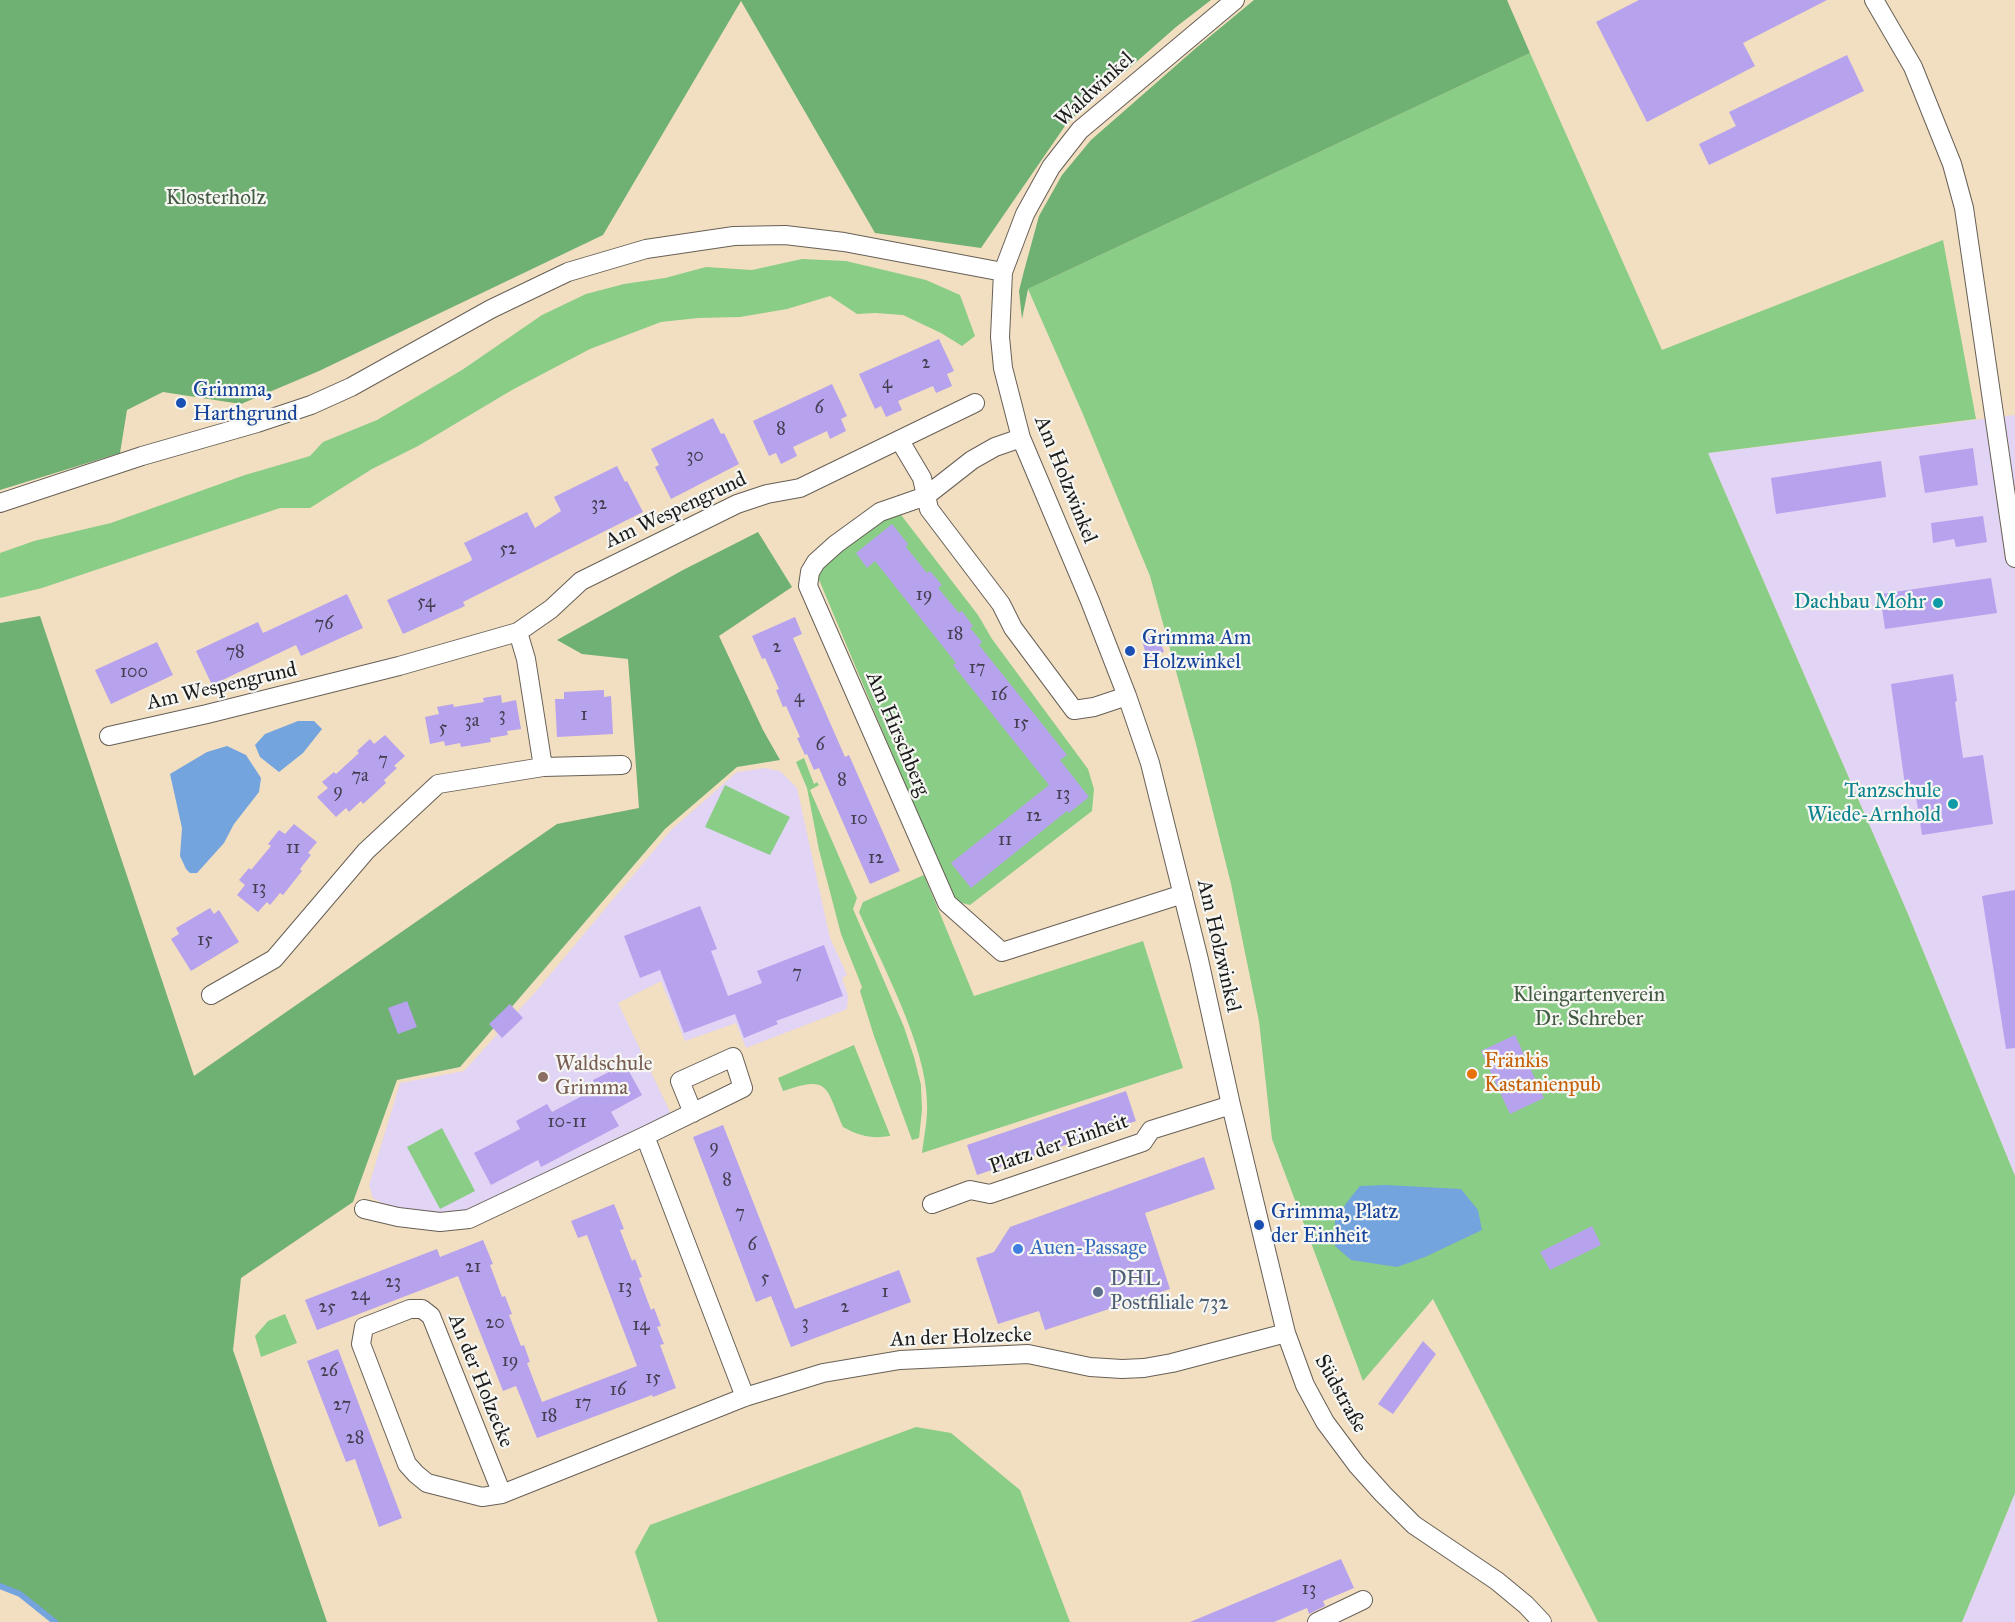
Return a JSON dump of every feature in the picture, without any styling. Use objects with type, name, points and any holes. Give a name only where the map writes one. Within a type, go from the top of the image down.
[{"type":"street","name":"Waldwinkel","points":[[1003,272],[1025,214],[1051,167],[1080,130],[1235,0]]},
{"type":"street","points":[[1874,0],[1913,67],[1952,164],[1964,208],[2015,558]]},
{"type":"street","points":[[0,503],[142,456],[238,430],[310,405],[351,387],[491,309],[568,272],[646,249],[734,236],[785,235],[844,242],[1003,272]]},
{"type":"street","name":"Am Holzwinkel","points":[[1003,272],[1000,337],[1008,391],[1022,438],[1090,601],[1150,763],[1183,894],[1231,1105]]},
{"type":"street","name":"Am Wespengrund","points":[[109,736],[399,666],[518,632],[551,609],[581,581],[737,504],[767,494],[800,488],[975,403]]},
{"type":"street","name":"Am Hirschberg","points":[[1022,438],[995,447],[972,460],[926,496],[880,512],[844,537],[816,562],[810,572],[808,586],[947,903],[1002,952],[1183,894]]},
{"type":"street","points":[[900,441],[922,478],[929,509],[1001,604],[1013,628],[1074,710],[1094,707],[1127,696]]},
{"type":"street","points":[[518,632],[526,659],[543,767]]},
{"type":"street","points":[[211,995],[274,958],[366,852],[438,784],[543,767],[622,765]]},
{"type":"street","name":"Platz der Einheit","points":[[932,1204],[970,1190],[990,1194],[1143,1142],[1151,1130],[1231,1105]]},
{"type":"street","name":"Südstraße","points":[[1231,1105],[1286,1333],[1305,1385],[1325,1422],[1370,1480],[1414,1525],[1497,1581],[1542,1622]]},
{"type":"street","points":[[364,1209],[398,1217],[440,1222],[469,1219],[693,1113]]},
{"type":"street","points":[[645,1136],[745,1397]]},
{"type":"street","name":"An der Holzecke","points":[[502,1494],[431,1316],[422,1309],[410,1309],[364,1327],[361,1344],[407,1464],[427,1483],[482,1497],[502,1494],[745,1397],[823,1374],[900,1360],[1028,1353],[1090,1367],[1122,1369],[1172,1363],[1286,1333]]},
{"type":"street","points":[[1318,1622],[1363,1600]]},
{"type":"shaded area","points":[[2015,415],[2015,1176],[1908,914],[1708,453]]},
{"type":"shaded area","points":[[765,768],[780,771],[797,788],[830,938],[847,975],[842,978],[848,996],[847,1009],[746,1048],[736,1023],[685,1041],[661,981],[618,1003],[672,1116],[455,1217],[393,1209],[373,1198],[369,1185],[400,1083],[464,1071],[538,989],[671,830],[737,772]]},
{"type":"shaded area","points":[[2015,1493],[2015,1622],[1962,1622]]},
{"type":"green space","name":"Klosterholz","points":[[0,0],[1211,0],[1176,27],[1067,123],[981,248],[875,233],[741,1],[603,235],[319,371],[241,404],[163,392],[127,410],[120,453],[0,490]]},
{"type":"green space","points":[[1254,0],[1507,0],[1530,53],[1028,289],[1022,319],[1019,291],[1039,216],[1062,175],[1091,140]]},
{"type":"green space","name":"Kleingartenverein Dr. Schreber","points":[[1530,53],[1662,350],[1943,240],[1976,419],[1708,453],[1908,914],[2015,1176],[2015,1493],[1962,1622],[1598,1622],[1433,1299],[1363,1381],[1272,1139],[1259,1021],[1231,884],[1150,576],[1028,289]]},
{"type":"green space","points":[[802,259],[846,261],[926,280],[960,295],[975,336],[962,346],[903,315],[857,314],[830,296],[787,309],[740,317],[661,322],[590,349],[512,390],[418,446],[372,469],[310,508],[280,508],[42,588],[0,598],[0,553],[34,541],[111,523],[245,475],[310,456],[323,442],[377,420],[462,370],[542,315],[586,294],[706,267],[752,270]]},
{"type":"green space","points":[[898,511],[978,615],[992,639],[1088,769],[1094,789],[1092,811],[970,905],[954,901],[817,575],[823,563],[876,522]]},
{"type":"green space","points":[[758,532],[792,587],[719,636],[763,730],[780,760],[737,767],[665,829],[460,1067],[397,1080],[353,1202],[241,1278],[233,1350],[327,1622],[55,1622],[20,1594],[0,1585],[0,623],[40,616],[194,1076],[557,824],[639,808],[628,659],[582,654],[557,640],[683,570]]},
{"type":"green space","points":[[804,758],[814,784],[817,782],[819,785],[810,790],[857,898],[853,909],[904,1027],[914,1057],[921,1085],[922,1110],[919,1138],[912,1140],[874,1036],[860,991],[862,987],[841,934],[819,850],[807,788],[796,762]]},
{"type":"green space","points":[[725,785],[790,817],[770,855],[705,827]]},
{"type":"green space","points":[[924,875],[974,996],[1143,941],[1183,1068],[922,1153],[927,1102],[919,1056],[901,1005],[859,912],[863,902]]},
{"type":"green space","points":[[854,1045],[890,1136],[866,1136],[843,1127],[828,1093],[818,1085],[798,1086],[783,1091],[778,1078]]},
{"type":"green space","points":[[442,1128],[475,1191],[440,1209],[407,1147]]},
{"type":"green space","points":[[285,1314],[297,1343],[261,1357],[255,1336],[268,1321]]},
{"type":"green space","points":[[916,1427],[951,1433],[1020,1490],[1070,1622],[658,1622],[635,1552],[650,1525]]},
{"type":"water","points":[[298,721],[314,721],[322,729],[303,753],[279,772],[260,757],[255,745],[265,734]]},
{"type":"water","points":[[227,746],[246,755],[261,778],[259,792],[234,824],[224,843],[197,873],[190,873],[180,856],[182,828],[170,774],[207,752]]},
{"type":"water","points":[[1360,1186],[1461,1189],[1478,1210],[1482,1230],[1425,1257],[1397,1267],[1351,1260],[1335,1246],[1335,1221]]},
{"type":"building","points":[[1639,0],[1827,0],[1743,43],[1755,66],[1647,122],[1596,22]]},
{"type":"building","points":[[1847,55],[1864,91],[1709,165],[1699,144],[1736,126],[1729,112]]},
{"type":"building","points":[[939,339],[954,371],[947,374],[952,386],[936,393],[933,386],[898,401],[902,410],[886,417],[881,406],[875,409],[859,374]]},
{"type":"building","points":[[832,384],[847,416],[841,419],[846,431],[830,439],[827,431],[793,447],[797,456],[781,464],[776,453],[769,456],[753,421]]},
{"type":"building","points":[[713,418],[721,434],[724,433],[739,464],[671,499],[655,467],[659,465],[651,449]]},
{"type":"building","points":[[1973,448],[1978,485],[1925,493],[1919,456]]},
{"type":"building","points":[[1881,461],[1886,497],[1776,514],[1771,478]]},
{"type":"building","points":[[617,466],[643,512],[463,602],[465,606],[403,634],[387,600],[471,561],[464,543],[527,512],[535,528],[561,511],[554,497]]},
{"type":"building","points":[[1983,516],[1987,542],[1956,547],[1954,539],[1933,543],[1931,523]]},
{"type":"building","points":[[892,524],[908,544],[906,547],[927,573],[930,571],[942,585],[938,588],[959,613],[962,611],[973,626],[970,628],[982,642],[979,645],[1067,755],[1060,760],[1089,797],[1069,813],[1067,811],[971,888],[951,863],[1049,785],[953,665],[956,663],[875,561],[867,568],[856,553]]},
{"type":"building","name":"Dachbau Mohr","points":[[1991,578],[1997,613],[1885,629],[1880,594]]},
{"type":"building","points":[[347,594],[363,628],[301,656],[296,645],[212,685],[196,651],[258,622],[263,633]]},
{"type":"building","points":[[795,617],[802,634],[793,638],[845,757],[849,755],[900,871],[870,884],[819,768],[814,770],[807,754],[805,755],[797,738],[800,737],[776,690],[779,689],[752,636]]},
{"type":"building","points":[[1157,632],[1164,652],[1147,658],[1141,637]]},
{"type":"building","points":[[157,642],[173,675],[111,704],[95,670]]},
{"type":"building","points":[[1953,674],[1963,758],[1983,755],[1993,824],[1922,835],[1914,784],[1905,785],[1891,684]]},
{"type":"building","points":[[604,690],[604,697],[611,696],[613,734],[557,737],[555,699],[564,699],[564,692]]},
{"type":"building","points":[[501,695],[502,703],[516,700],[521,729],[507,731],[508,735],[490,738],[491,742],[461,747],[460,743],[445,746],[444,741],[430,744],[425,717],[439,714],[437,707],[484,702],[483,698]]},
{"type":"building","points":[[385,735],[405,756],[394,766],[397,768],[384,780],[386,783],[363,804],[361,801],[349,812],[346,808],[336,817],[317,797],[328,788],[322,782],[334,772],[336,774],[359,753],[357,751],[370,739],[374,744]]},
{"type":"building","points":[[294,824],[317,842],[308,853],[311,855],[300,869],[302,871],[283,895],[280,893],[270,905],[267,902],[258,912],[237,895],[245,885],[239,880],[249,868],[251,870],[271,846],[268,844],[279,830],[285,834]]},
{"type":"building","points":[[2015,890],[2015,1048],[2006,1049],[1982,896]]},
{"type":"building","points":[[700,906],[717,949],[711,951],[728,996],[762,983],[757,971],[824,945],[843,996],[776,1021],[778,1024],[744,1038],[735,1014],[684,1033],[660,970],[640,978],[624,936]]},
{"type":"building","points":[[210,908],[214,914],[219,910],[239,942],[191,971],[171,939],[179,934],[176,928]]},
{"type":"building","points":[[407,1001],[417,1027],[398,1034],[388,1008]]},
{"type":"building","points":[[510,1004],[523,1018],[502,1038],[489,1024]]},
{"type":"building","points":[[1515,1035],[1544,1098],[1510,1114],[1481,1051]]},
{"type":"building","points":[[625,1064],[642,1095],[611,1112],[619,1126],[541,1167],[538,1160],[491,1185],[474,1153],[520,1129],[516,1121],[547,1104],[552,1112],[597,1088],[593,1080]]},
{"type":"building","points":[[1126,1091],[1136,1121],[977,1175],[967,1145]]},
{"type":"building","points":[[723,1125],[795,1309],[899,1270],[911,1302],[791,1347],[771,1296],[756,1302],[693,1137]]},
{"type":"building","points":[[1204,1157],[1215,1189],[1145,1213],[1170,1289],[1045,1330],[1039,1311],[998,1324],[976,1258],[994,1252],[1010,1227]]},
{"type":"building","points":[[614,1204],[624,1229],[620,1230],[632,1261],[635,1259],[642,1277],[639,1278],[651,1310],[654,1308],[661,1326],[657,1327],[664,1344],[660,1345],[676,1388],[537,1438],[516,1386],[503,1391],[458,1276],[317,1330],[305,1300],[437,1249],[440,1257],[483,1240],[493,1264],[490,1265],[502,1297],[505,1296],[512,1314],[509,1315],[521,1346],[524,1345],[530,1362],[527,1363],[542,1402],[637,1366],[587,1235],[578,1238],[571,1221]]},
{"type":"building","points":[[1592,1226],[1601,1245],[1550,1270],[1540,1252]]},
{"type":"building","points":[[1423,1341],[1436,1354],[1393,1414],[1378,1404]]},
{"type":"building","points":[[338,1349],[402,1518],[379,1527],[355,1459],[346,1462],[307,1361]]},
{"type":"building","points":[[1341,1559],[1354,1588],[1323,1601],[1325,1606],[1309,1614],[1307,1608],[1274,1622],[1190,1622]]},
{"type":"waterway","points":[[0,1586],[20,1594],[55,1622]]},
{"type":"place","name":"Grimma, Harthgrund","points":[[181,403]]},
{"type":"place","name":"Dachbau Mohr","points":[[1938,603]]},
{"type":"place","name":"Grimma Am Holzwinkel","points":[[1130,651]]},
{"type":"place","name":"Tanzschule Wiede-Arnhold","points":[[1953,804]]},
{"type":"place","name":"Fränkis Kastanienpub","points":[[1472,1074]]},
{"type":"place","name":"Waldschule Grimma","points":[[543,1077]]},
{"type":"place","name":"Grimma, Platz der Einheit","points":[[1259,1225]]},
{"type":"place","name":"Auen-Passage","points":[[1018,1249]]},
{"type":"place","name":"DHL Postfiliale 732","points":[[1098,1292]]}]
